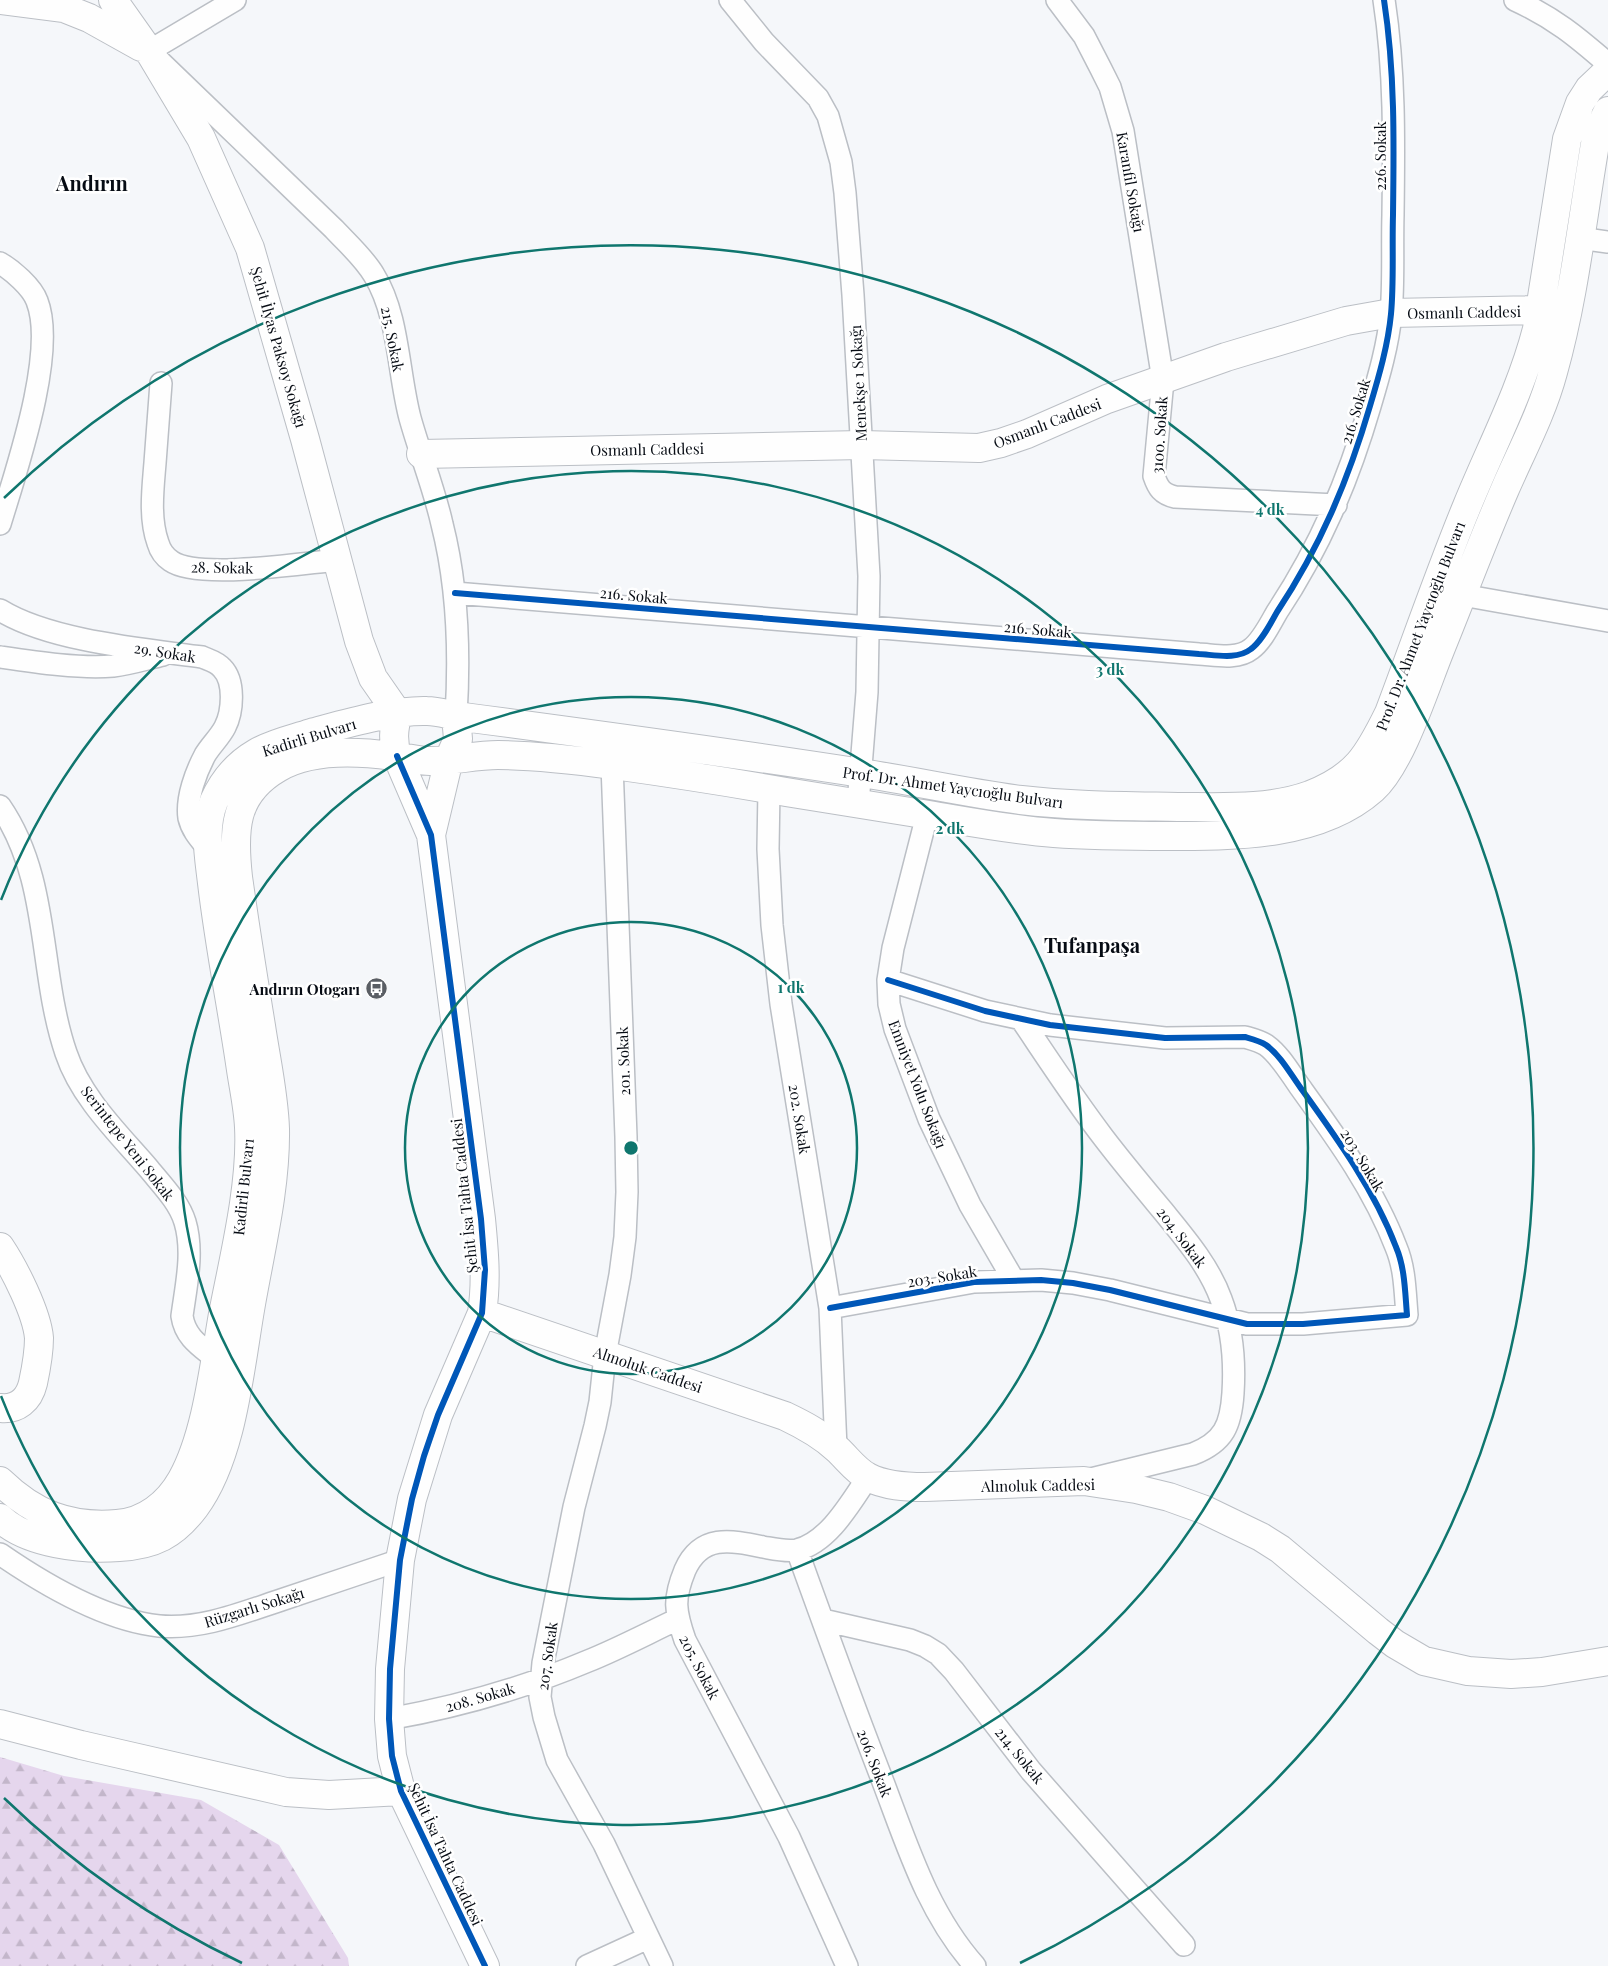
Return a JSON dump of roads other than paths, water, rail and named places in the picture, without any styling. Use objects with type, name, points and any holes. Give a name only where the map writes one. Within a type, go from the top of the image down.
[{"type":"main road","points":[[0,0],[64,8],[89,18],[149,51]]},
{"type":"main road","name":"Şehit İlyas Paksoy Sokağı","points":[[113,0],[149,51],[201,138],[250,248],[279,346],[365,660],[373,678],[398,714]]},
{"type":"main road","name":"Prof. Dr. Ahmet Yaycıoğlu Bulvarı","points":[[456,716],[862,773],[1022,800],[1074,804],[1203,807],[1248,806],[1290,800],[1332,785],[1358,766],[1369,752],[1389,713],[1466,506],[1522,376],[1532,348],[1540,310],[1567,139],[1580,103],[1590,89],[1608,71]]},
{"type":"main road","name":"Prof. Dr. Ahmet Yaycıoğlu Bulvarı","points":[[449,759],[486,755],[513,755],[612,765],[1004,828],[1050,833],[1225,835],[1293,827],[1321,819],[1358,800],[1374,789],[1385,777],[1408,729],[1546,394],[1566,316],[1595,144],[1600,127],[1608,111]]},
{"type":"main road","name":"Osmanlı Caddesi","points":[[421,454],[862,446],[979,448],[1001,443],[1050,425],[1107,399],[1284,338],[1346,321],[1391,313],[1540,310]]},
{"type":"main road","name":"Kadirli Bulvarı","points":[[0,1481],[26,1504],[50,1517],[101,1525],[133,1522],[146,1516],[169,1498],[181,1481],[197,1442],[215,1358],[242,1212],[249,1148],[247,1110],[216,917],[209,850],[209,822],[212,805],[219,790],[244,761],[257,752],[293,738],[338,725],[398,714],[429,711],[456,716]]},
{"type":"main road","points":[[397,756],[393,735],[398,714]]},
{"type":"main road","points":[[449,759],[458,740],[456,716]]},
{"type":"main road","name":"Kadirli Bulvarı","points":[[0,1518],[15,1530],[55,1543],[102,1548],[138,1545],[170,1534],[186,1517],[206,1490],[218,1463],[230,1418],[265,1224],[275,1143],[269,1074],[234,845],[238,815],[252,790],[264,778],[290,762],[304,758],[345,753],[397,756],[425,761],[449,759]]},
{"type":"main road","name":"Şehit İsa Tahta Caddesi","points":[[397,756],[431,835],[481,1219],[485,1270],[482,1313],[451,1384],[424,1456],[412,1499],[400,1560],[390,1669],[389,1719],[392,1756],[400,1791],[485,1966]]},
{"type":"main road","name":"Şehit İsa Tahta Caddesi","points":[[431,835],[449,759]]},
{"type":"main road","points":[[0,1247],[11,1264],[30,1306],[39,1336],[39,1350],[34,1379],[27,1397],[14,1407],[0,1408]]},
{"type":"main road","name":"Alınoluk Caddesi","points":[[482,1313],[785,1416],[823,1437],[868,1477],[882,1483],[924,1487],[1084,1481],[1136,1489],[1170,1497],[1206,1510],[1261,1537],[1280,1549],[1389,1640],[1424,1661],[1468,1671],[1511,1674],[1542,1672],[1608,1661]]},
{"type":"main road","points":[[0,1724],[81,1745],[286,1792],[328,1795],[400,1791]]},
{"type":"street","points":[[149,51],[235,0]]},
{"type":"street","name":"Menekşe 1 Sokağı","points":[[730,0],[764,42],[818,98],[828,116],[836,139],[845,193],[869,576],[867,692],[862,773],[858,804]]},
{"type":"street","name":"Karanfil Sokağı","points":[[1057,0],[1070,14],[1084,36],[1110,86],[1123,131],[1163,380]]},
{"type":"street","name":"226. Sokak","points":[[1384,0],[1389,31],[1394,132],[1391,313]]},
{"type":"street","points":[[1515,0],[1552,18],[1567,28],[1608,64]]},
{"type":"street","name":"215. Sokak","points":[[149,51],[334,229],[359,255],[374,275],[383,292],[404,394],[442,522],[454,593],[458,647],[456,716]]},
{"type":"street","points":[[1579,238],[1608,242]]},
{"type":"street","points":[[0,264],[15,273],[37,299],[43,336],[33,405],[20,460],[0,524]]},
{"type":"street","name":"216. Sokak","points":[[454,593],[1199,654],[1229,656],[1240,654],[1252,649],[1291,591],[1315,550],[1336,505],[1352,464],[1374,391],[1385,349],[1391,313]]},
{"type":"street","name":"3100. Sokak","points":[[1163,380],[1154,476],[1158,487],[1165,494],[1175,497],[1336,505]]},
{"type":"street","name":"28. Sokak","points":[[161,383],[153,511],[158,543],[165,555],[172,562],[181,566],[220,570],[338,560]]},
{"type":"street","points":[[1462,595],[1608,620]]},
{"type":"street","name":"29. Sokak","points":[[0,610],[43,629],[114,644],[202,657],[213,661],[223,668],[229,683],[232,699],[225,727],[205,755],[197,771],[190,800],[189,817],[193,831],[209,850]]},
{"type":"street","points":[[0,657],[75,665],[112,666],[170,653]]},
{"type":"street","name":"201. Sokak","points":[[604,1355],[620,1275],[625,1237],[627,1192],[612,765]]},
{"type":"street","name":"202. Sokak","points":[[769,789],[769,887],[775,956],[830,1308],[836,1448]]},
{"type":"street","name":"Serintepe Yeni Sokak","points":[[0,806],[18,836],[34,882],[53,1001],[66,1055],[76,1076],[101,1114],[163,1185],[178,1206],[185,1221],[189,1256],[182,1316],[184,1326],[193,1340],[215,1358]]},
{"type":"street","name":"Emniyet Yolu Sokağı","points":[[926,815],[900,917],[888,980],[889,1004],[895,1029],[929,1119],[966,1198],[1013,1279]]},
{"type":"street","name":"203. Sokak","points":[[830,1308],[974,1282],[1013,1279],[1073,1283],[1110,1290],[1247,1324],[1303,1324],[1407,1315],[1402,1266],[1397,1248],[1361,1177],[1280,1060],[1267,1046],[1257,1040],[1245,1037],[1165,1038],[1050,1025],[985,1011],[888,980]]},
{"type":"street","name":"204. Sokak","points":[[1021,1019],[1104,1138],[1200,1258],[1221,1298],[1227,1320],[1235,1373],[1233,1402],[1228,1421],[1222,1436],[1209,1448],[1193,1454],[1084,1481]]},
{"type":"street","name":"207. Sokak","points":[[604,1355],[598,1410],[566,1544],[541,1679],[540,1697],[557,1760],[604,1844],[662,1966]]},
{"type":"street","points":[[797,1550],[812,1542],[842,1517],[868,1477]]},
{"type":"street","name":"205. Sokak","points":[[797,1550],[780,1550],[717,1542],[702,1547],[690,1560],[681,1581],[676,1602],[678,1619],[685,1640],[789,1837],[847,1966]]},
{"type":"street","name":"206. Sokak","points":[[797,1550],[918,1876],[944,1926],[975,1966]]},
{"type":"street","name":"Rüzgarlı Sokağı","points":[[0,1554],[66,1593],[108,1613],[136,1622],[159,1626],[180,1626],[230,1617],[400,1560]]},
{"type":"street","name":"208. Sokak","points":[[389,1719],[430,1712],[541,1679],[589,1661],[678,1619]]},
{"type":"street","name":"214. Sokak","points":[[823,1620],[910,1640],[926,1646],[938,1654],[954,1671],[1032,1771],[1184,1945]]},
{"type":"street","points":[[586,1966],[648,1938]]},
{"type":"place","name":"Andırın Otogarı","points":[[376,989]]},
{"type":"district","name":"Andırın","points":[[92,182]]},
{"type":"district","name":"Tufanpaşa","points":[[1092,944]]}]
